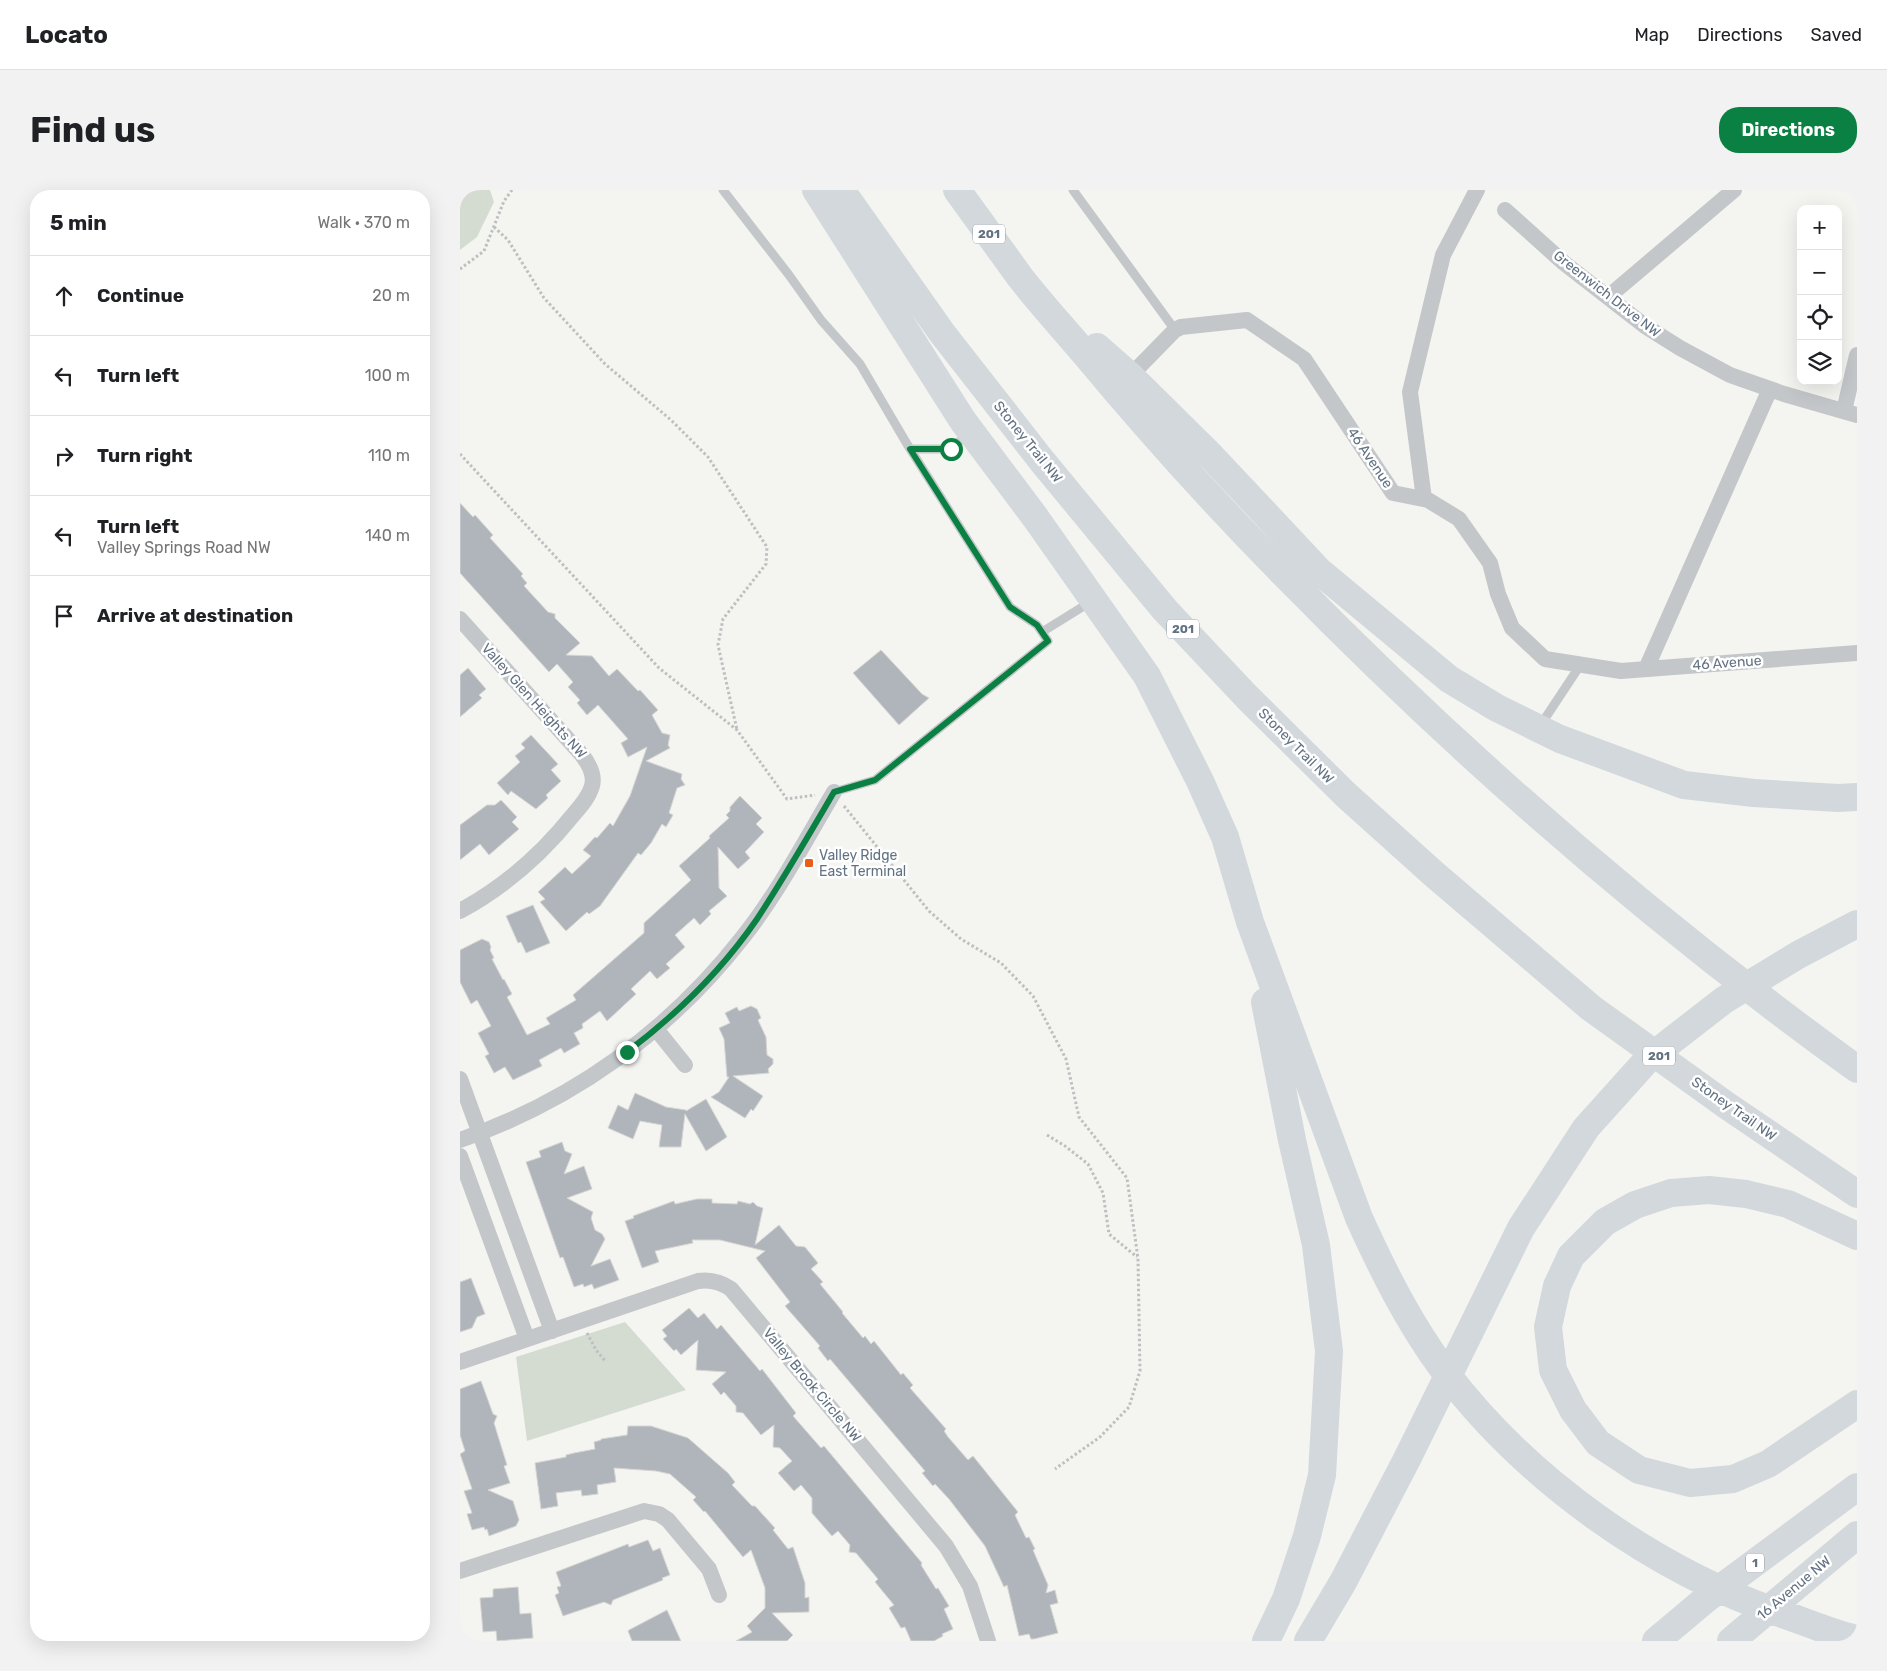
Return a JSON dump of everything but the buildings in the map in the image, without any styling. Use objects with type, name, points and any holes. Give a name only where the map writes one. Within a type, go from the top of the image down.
[{"type":"highway","points":[[816,190],[972,432],[1094,600],[1146,676],[1200,781],[1224,837],[1250,922],[1359,1218],[1378,1261],[1404,1309],[1443,1369],[1493,1428],[1527,1460],[1581,1505],[1644,1549],[1705,1583],[1756,1605],[1856,1639]]},
{"type":"highway","name":"Stoney Trail NW","points":[[841,190],[942,333],[1042,460],[1165,610],[1247,697],[1346,795],[1435,875],[1591,1008],[1726,1105],[1857,1194]]},
{"type":"highway","name":"201","points":[[957,190],[1022,279],[1197,484],[1328,619],[1443,730],[1553,829],[1697,948],[1857,1069]]},
{"type":"highway","points":[[1022,279],[1130,376],[1211,456],[1319,571],[1449,679],[1497,708],[1560,739],[1684,785],[1754,793],[1838,798],[1857,797]]},
{"type":"highway","points":[[1754,793],[1857,781]]},
{"type":"highway","points":[[1250,922],[1292,1140],[1316,1245],[1329,1351],[1322,1475],[1307,1536],[1286,1599],[1266,1641]]},
{"type":"highway","points":[[1308,1641],[1343,1582],[1407,1459],[1521,1228],[1586,1128],[1648,1059],[1724,1000],[1798,955],[1857,924]]},
{"type":"highway","points":[[1857,1236],[1788,1204],[1746,1194],[1709,1190],[1671,1193],[1635,1205],[1604,1222],[1571,1256],[1557,1286],[1548,1327],[1553,1370],[1573,1410],[1598,1443],[1639,1470],[1690,1483],[1733,1479],[1768,1464],[1857,1404]]},
{"type":"highway","name":"1","points":[[1656,1641],[1706,1599],[1857,1487]]},
{"type":"highway","name":"16 Avenue NW","points":[[1731,1641],[1857,1535]]},
{"type":"street","points":[[1424,499],[1410,392],[1443,255],[1477,190]]},
{"type":"street","points":[[1608,297],[1734,190]]},
{"type":"street","name":"Greenwich Drive NW","points":[[1505,210],[1564,263],[1645,326],[1680,348],[1730,375],[1850,413]]},
{"type":"street","name":"46 Avenue","points":[[1175,330],[1180,327],[1247,320],[1304,359],[1393,493],[1428,500],[1459,518],[1490,563],[1498,594],[1512,628],[1545,659],[1621,671],[1857,653]]},
{"type":"street","points":[[1130,376],[1175,330]]},
{"type":"street","points":[[1850,413],[1857,355]]},
{"type":"street","points":[[1646,669],[1770,389]]},
{"type":"street","name":"Valley Glen Heights NW","points":[[460,619],[582,754],[588,762],[592,780],[589,794],[579,808],[562,829],[527,864],[502,884],[460,911]]},
{"type":"street","points":[[460,1140],[555,1099],[586,1081],[656,1029],[703,985],[744,937],[792,864],[834,792]]},
{"type":"street","points":[[656,1029],[685,1065]]},
{"type":"street","points":[[460,1079],[552,1330]]},
{"type":"street","points":[[460,1156],[528,1339]]},
{"type":"street","name":"Valley Brook Circle NW","points":[[460,1362],[698,1281],[705,1280],[725,1285],[731,1289],[946,1546],[970,1586],[988,1641]]},
{"type":"street","points":[[460,1571],[644,1511],[659,1514],[668,1520],[709,1569],[719,1595]]},
{"type":"lane","points":[[724,190],[821,320],[860,364],[910,449],[1010,607],[1037,625],[1048,641],[875,780],[834,792]]},
{"type":"lane","points":[[1073,190],[1175,330]]},
{"type":"lane","points":[[910,449],[951,449],[972,432]]},
{"type":"lane","points":[[1042,632],[1094,600]]},
{"type":"lane","points":[[1538,728],[1581,664]]},
{"type":"path","points":[[460,269],[484,251],[504,202],[512,190]]},
{"type":"path","points":[[494,227],[508,240],[544,298],[605,364],[671,420],[708,457],[767,546],[766,564],[722,619],[718,646],[737,730]]},
{"type":"path","points":[[460,454],[659,668],[737,730],[788,798],[834,792],[929,911],[961,939],[1002,963],[1033,996],[1066,1059],[1079,1117],[1127,1178],[1138,1257],[1140,1371],[1128,1407],[1100,1437],[1055,1469]]},
{"type":"path","points":[[1047,1136],[1065,1146],[1088,1164],[1103,1193],[1109,1234],[1138,1257]]},
{"type":"path","points":[[587,1333],[596,1350],[606,1362]]},
{"type":"shaded area","points":[[460,190],[490,190],[494,202],[477,237],[460,250]]},
{"type":"shaded area","points":[[625,1322],[686,1390],[527,1441],[516,1357]]},
{"type":"place","name":"Valley Ridge East Terminal","points":[[809,863]]},
{"type":"route","points":[[627,1052],[681,1007],[703,985],[744,937],[792,864],[834,792],[875,780],[1048,641],[1037,625],[1010,607],[910,449],[951,449]]}]
